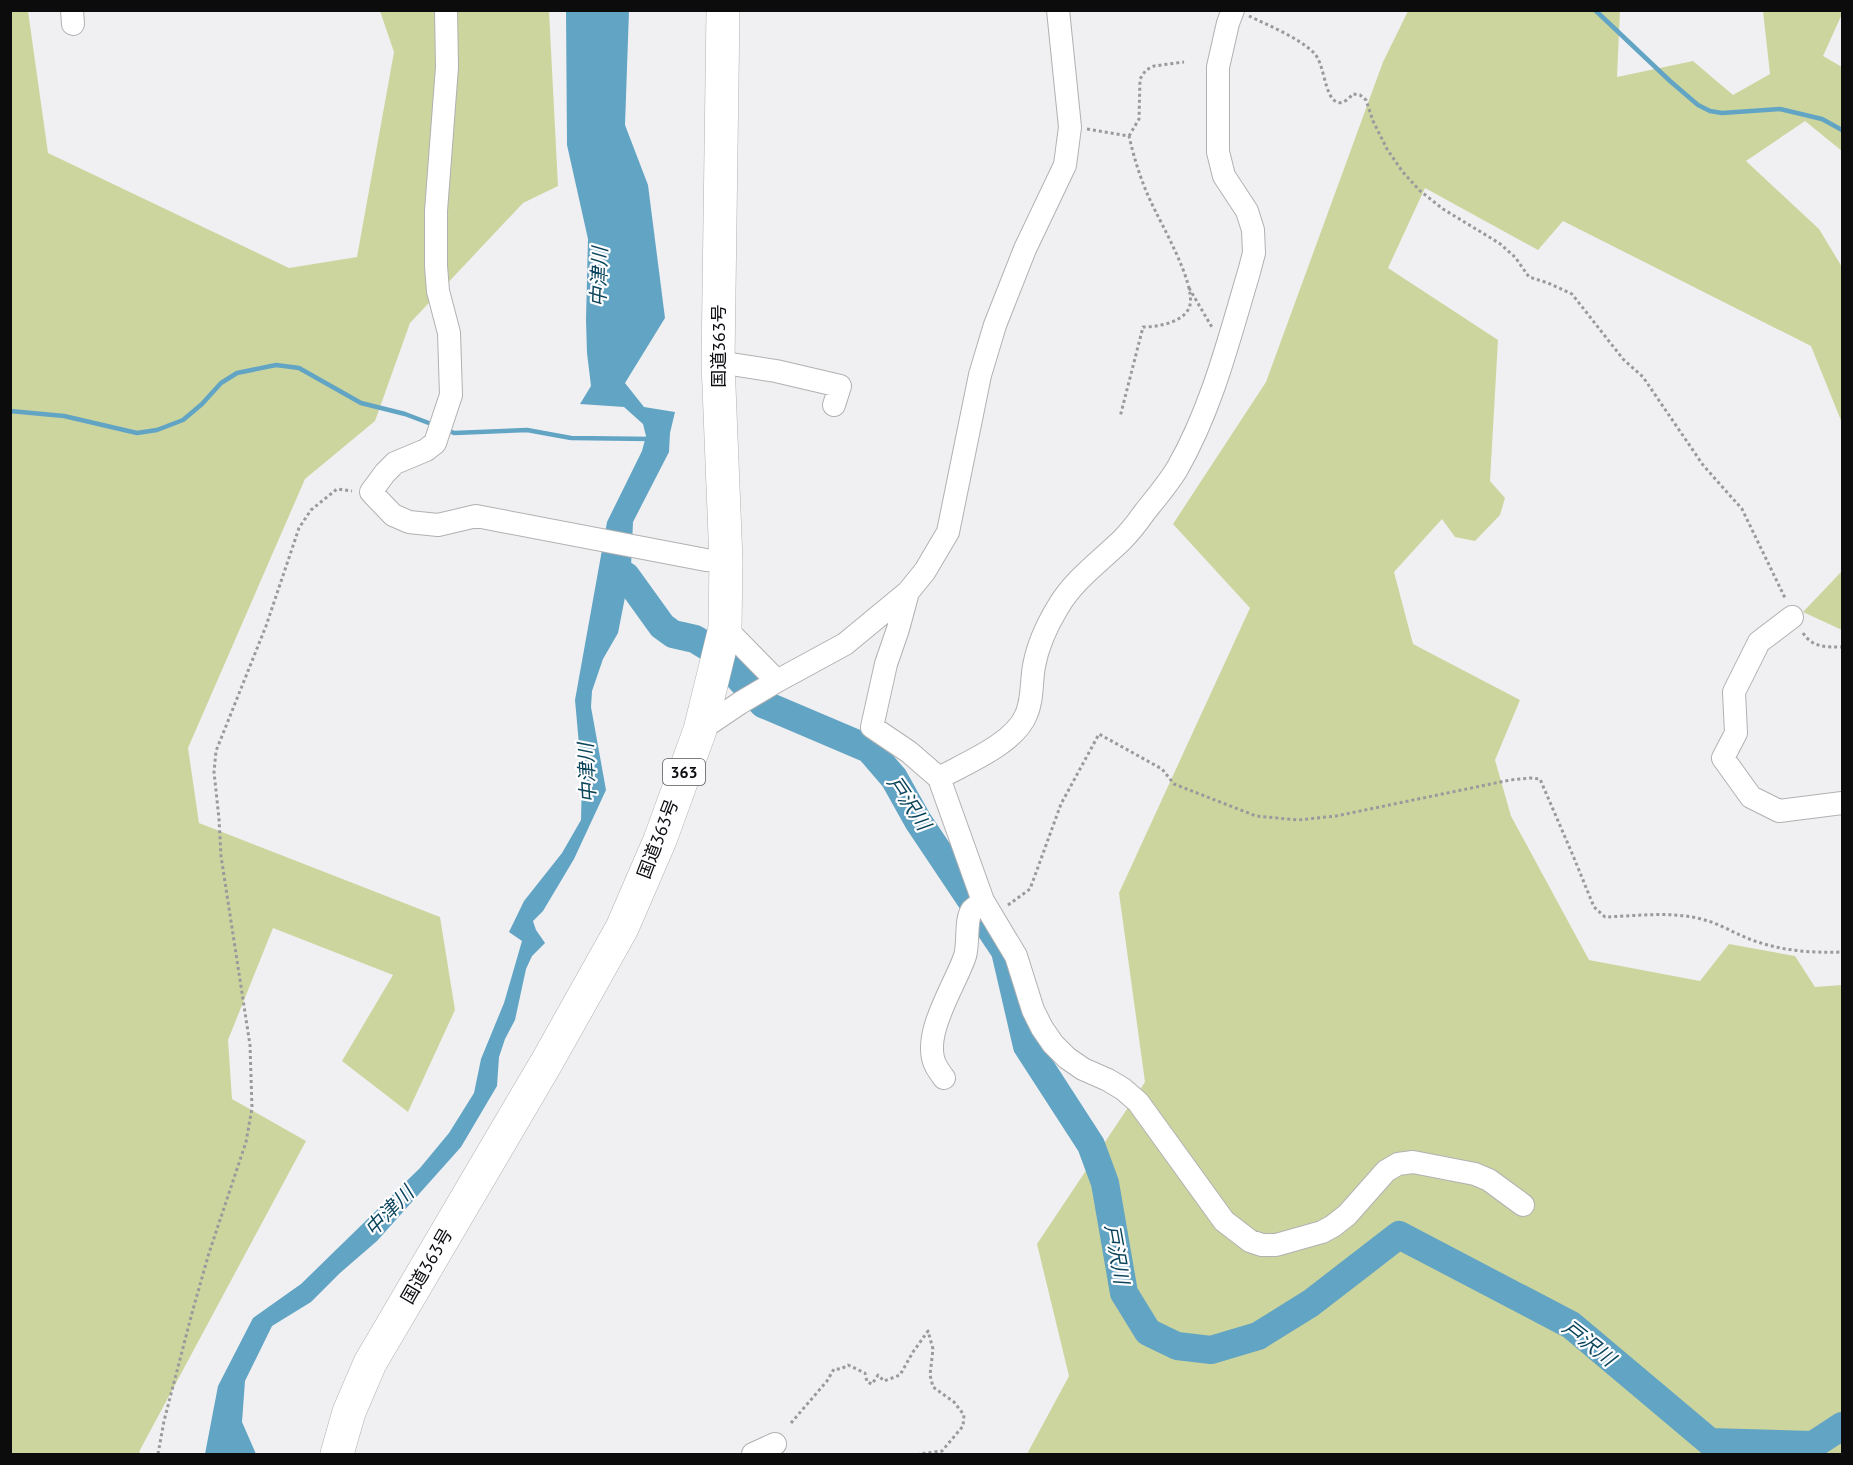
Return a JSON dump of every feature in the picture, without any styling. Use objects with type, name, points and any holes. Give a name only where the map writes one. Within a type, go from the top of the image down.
[{"type":"highway","name":"国道363号","points":[[338,1455],[349,1412],[370,1363],[548,1060],[622,928],[660,840],[700,730],[725,628],[716,560],[723,10]]},
{"type":"street","points":[[446,10],[447,68],[436,211],[436,266],[438,291],[449,333],[451,395],[435,443],[426,450],[395,463],[372,492],[393,515],[409,522],[438,525],[476,516],[716,560]]},
{"type":"street","points":[[700,730],[777,681],[845,644],[908,592],[925,571],[948,532],[983,365],[995,325],[1025,249],[1065,165],[1070,126],[1058,10]]},
{"type":"street","points":[[939,778],[997,746],[1015,732],[1026,716],[1034,664],[1043,634],[1059,604],[1084,575],[1123,539],[1175,471],[1198,427],[1213,391],[1254,253],[1253,230],[1247,211],[1224,176],[1218,152],[1218,67],[1228,23],[1240,13]]},
{"type":"street","points":[[718,362],[776,371],[840,386],[834,405]]},
{"type":"street","points":[[908,592],[886,664],[872,727],[909,752],[939,778],[983,901],[1016,956],[1033,1010],[1053,1044],[1083,1069],[1108,1080],[1138,1102],[1224,1221],[1250,1240],[1262,1245],[1276,1245],[1322,1232],[1347,1215],[1386,1171],[1398,1164],[1413,1162],[1475,1174],[1489,1180],[1523,1205]]},
{"type":"street","points":[[1792,617],[1760,642],[1734,692],[1736,733],[1723,758],[1751,797],[1779,811],[1842,804]]},
{"type":"street","points":[[725,628],[777,681]]},
{"type":"street","points":[[944,1078],[934,1065],[932,1051],[936,1024],[943,1002],[959,973],[965,956],[972,911],[983,901]]},
{"type":"street","points":[[753,1455],[776,1444]]},
{"type":"path","points":[[1240,13],[1289,36],[1314,53],[1322,68],[1329,93],[1336,101],[1344,102],[1353,94],[1360,95],[1366,100],[1373,121],[1387,148],[1402,171],[1419,190],[1443,209],[1499,243],[1515,257],[1529,277],[1572,294],[1623,359],[1643,377],[1703,465],[1742,508],[1792,617],[1808,641],[1823,647],[1842,647]]},
{"type":"path","points":[[1184,62],[1146,69],[1140,79],[1139,119],[1129,136],[1133,156],[1150,200],[1174,249],[1188,286],[1212,327],[1228,343]]},
{"type":"path","points":[[1070,126],[1129,136]]},
{"type":"path","points":[[1120,417],[1143,327],[1154,327],[1181,318],[1190,305],[1188,286]]},
{"type":"path","points":[[158,1455],[164,1421],[192,1313],[209,1253],[246,1142],[252,1108],[250,1045],[221,856],[214,772],[216,751],[266,626],[299,528],[312,510],[337,489],[372,492]]},
{"type":"path","points":[[983,901],[993,905],[1008,905],[1030,889],[1061,804],[1099,734],[1162,769],[1174,784],[1256,816],[1298,820],[1336,816],[1510,780],[1540,779],[1593,907],[1605,917],[1679,915],[1703,919],[1752,940],[1786,950],[1816,953],[1842,952]]},
{"type":"path","points":[[791,1423],[834,1369],[841,1369],[848,1365],[856,1368],[865,1373],[867,1382],[872,1384],[878,1375],[884,1381],[900,1375],[928,1331],[933,1349],[930,1375],[933,1388],[954,1402],[964,1415],[963,1426],[942,1451],[919,1455]]},
{"type":"green space","points":[[10,11],[28,11],[48,153],[289,268],[357,257],[394,52],[380,11],[549,11],[558,186],[523,203],[410,323],[375,421],[305,479],[188,748],[199,823],[440,917],[455,1010],[408,1112],[342,1061],[393,975],[273,928],[228,1040],[232,1099],[306,1141],[139,1454],[11,1454]]},
{"type":"green space","points":[[1408,11],[1620,11],[1617,77],[1693,61],[1733,95],[1770,74],[1763,11],[1842,11],[1823,56],[1842,67],[1842,151],[1805,121],[1746,161],[1819,229],[1842,267],[1842,423],[1811,346],[1563,221],[1538,250],[1425,188],[1388,268],[1498,340],[1490,481],[1505,498],[1500,515],[1475,541],[1455,537],[1442,519],[1394,572],[1413,644],[1520,700],[1495,760],[1511,816],[1589,960],[1700,981],[1729,944],[1795,956],[1815,987],[1842,985],[1842,1454],[1027,1454],[1069,1376],[1037,1244],[1145,1082],[1119,893],[1250,608],[1173,524],[1266,382],[1383,62]]},
{"type":"green space","points":[[1842,571],[1842,630],[1803,612]]},
{"type":"water","name":"中津川","points":[[566,11],[629,11],[625,125],[648,185],[665,318],[625,383],[644,407],[675,412],[670,433],[669,452],[633,522],[631,567],[618,633],[603,659],[592,691],[591,707],[606,790],[574,859],[543,911],[533,921],[545,943],[532,956],[526,969],[515,1020],[499,1057],[497,1086],[461,1147],[377,1241],[311,1302],[272,1326],[245,1381],[242,1422],[256,1454],[205,1454],[218,1386],[253,1318],[301,1284],[420,1168],[449,1133],[474,1093],[481,1059],[504,1003],[522,941],[509,932],[524,901],[562,853],[581,820],[582,778],[575,700],[607,522],[642,451],[646,436],[643,424],[624,407],[580,404],[591,386],[586,320],[588,239],[567,145]]},
{"type":"waterway","points":[[1595,10],[1670,81],[1698,105],[1710,111],[1722,113],[1780,109],[1822,119],[1842,130]]},
{"type":"waterway","points":[[10,411],[64,416],[137,433],[157,430],[183,420],[221,383],[237,373],[276,365],[299,368],[361,403],[405,414],[434,425]]},
{"type":"waterway","points":[[445,429],[454,433],[527,430],[571,438],[651,439]]},
{"type":"waterway","name":"戸沢川","points":[[617,571],[626,576],[662,626],[673,634],[695,639],[713,650],[763,704],[869,749],[894,778],[918,821],[1005,951],[1027,1046],[1091,1145],[1105,1183],[1124,1293],[1148,1332],[1177,1346],[1211,1350],[1258,1336],[1311,1303],[1399,1235],[1571,1325],[1710,1442],[1813,1445],[1842,1426]]}]
